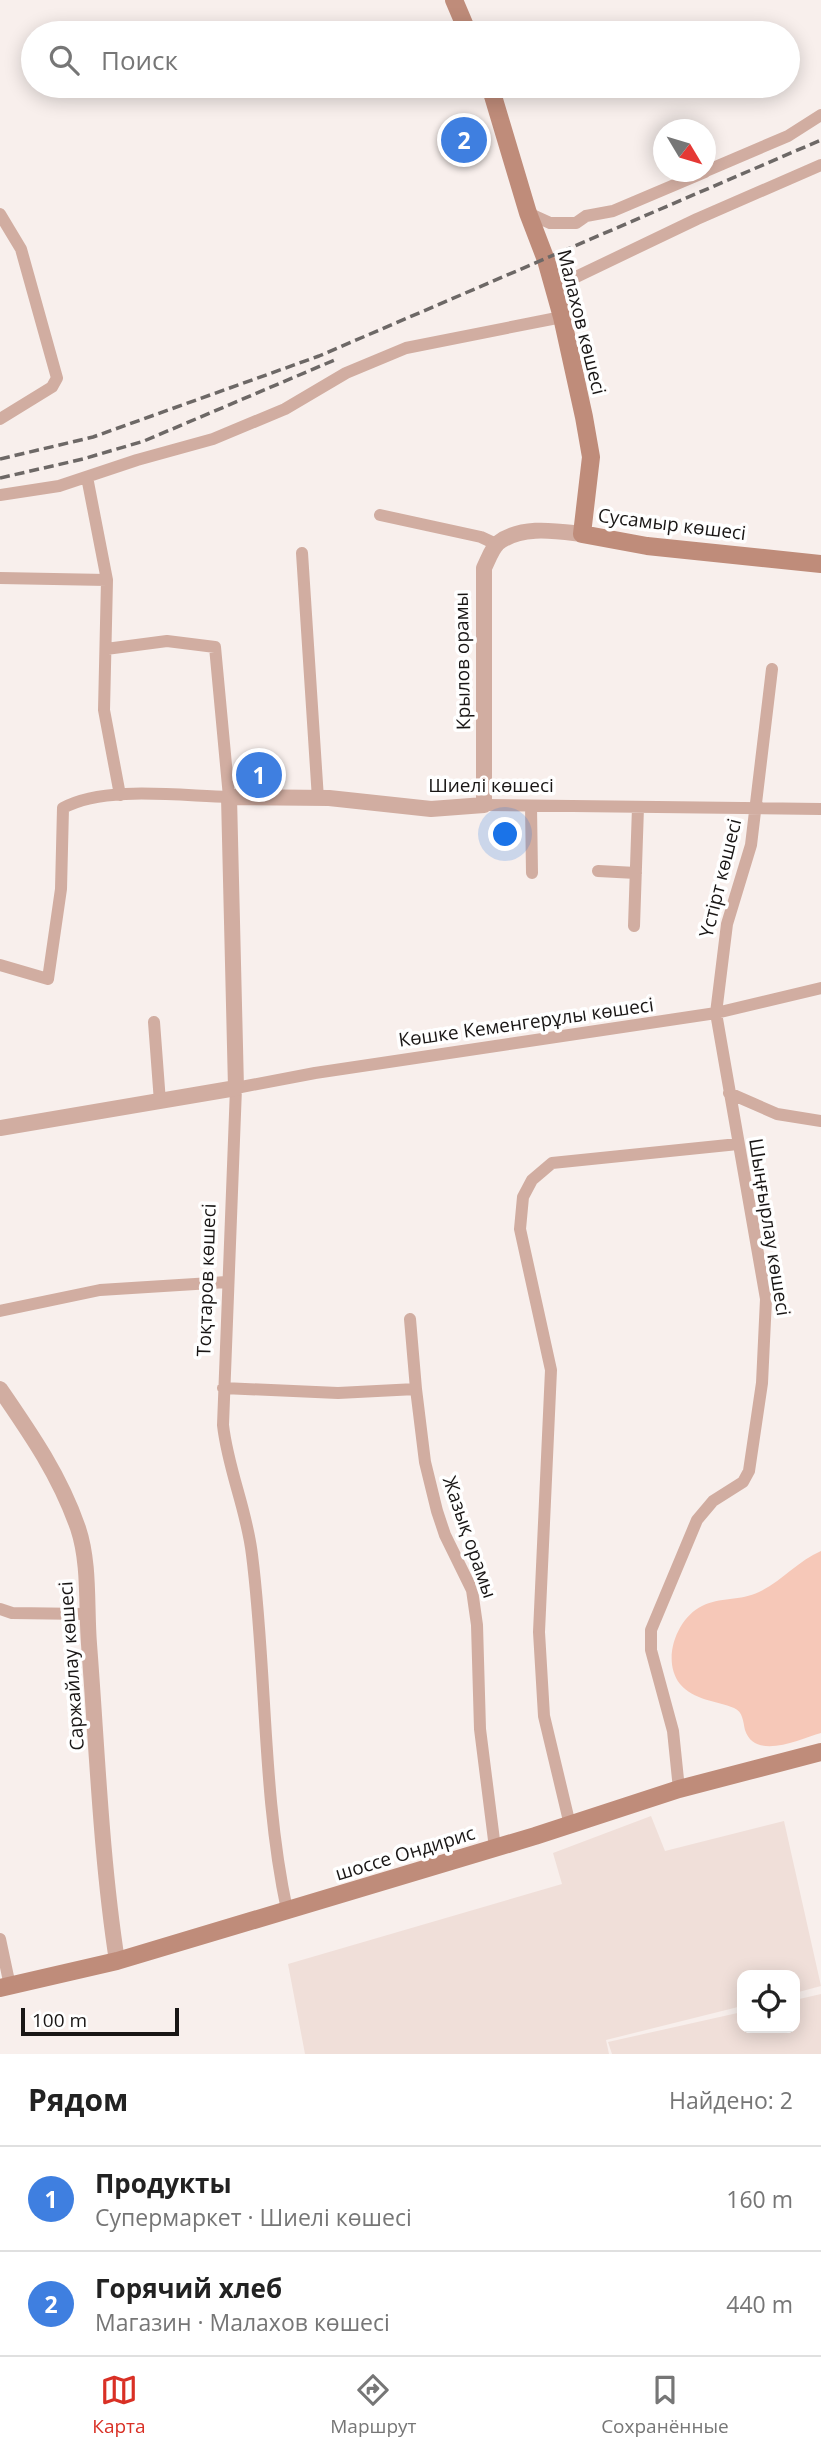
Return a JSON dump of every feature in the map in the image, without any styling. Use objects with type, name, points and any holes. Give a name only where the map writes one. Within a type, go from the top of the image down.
[{"type":"main road","points":[[454,0],[463,21]]},
{"type":"main road","name":"Малахов көшесі","points":[[493,98],[527,213],[546,260],[562,317],[591,457],[582,534]]},
{"type":"main road","name":"Сусамыр көшесі","points":[[582,534],[647,546],[821,564]]},
{"type":"main road","name":"шоссе Ондирис","points":[[5,1987],[117,1961],[495,1848],[679,1789],[821,1752]]},
{"type":"street","points":[[716,166],[788,136],[821,115]]},
{"type":"street","points":[[553,288],[697,219],[821,165]]},
{"type":"street","points":[[527,213],[550,223],[576,223],[586,216],[613,211],[680,182]]},
{"type":"street","points":[[0,214],[22,249],[57,379],[52,387],[0,419]]},
{"type":"street","points":[[0,495],[59,486],[240,429],[285,409],[346,373],[407,348],[562,317]]},
{"type":"street","points":[[87,477],[107,580],[104,710],[120,795]]},
{"type":"street","points":[[380,515],[481,537],[496,544]]},
{"type":"street","name":"Сусамыр көшесі","points":[[496,544],[518,534],[546,530],[582,534]]},
{"type":"street","name":"Крылов орамы","points":[[484,805],[482,587],[484,568],[496,544]]},
{"type":"street","points":[[302,554],[318,799]]},
{"type":"street","points":[[0,578],[107,580]]},
{"type":"street","name":"Тоқтаров көшесі","points":[[106,649],[167,641],[215,648],[229,797],[236,1088],[223,1388],[227,1457],[252,1554],[269,1756],[286,1910]]},
{"type":"street","name":"Үстірт көшесі","points":[[716,1013],[727,924],[751,845],[757,809],[765,708],[772,669]]},
{"type":"street","name":"Шиелі көшесі","points":[[0,965],[48,979],[61,889],[61,821],[63,808],[73,803],[120,795],[318,799],[431,809],[484,805],[821,809]]},
{"type":"street","points":[[531,806],[532,873]]},
{"type":"street","points":[[634,926],[638,807]]},
{"type":"street","points":[[598,871],[636,873]]},
{"type":"street","name":"Көшке Кеменгерұлы көшесі","points":[[236,1088],[315,1073],[716,1013],[821,988]]},
{"type":"street","name":"Шыңғырлау көшесі","points":[[679,1789],[673,1731],[651,1650],[651,1630],[697,1520],[713,1501],[743,1482],[749,1471],[762,1383],[766,1299],[716,1013]]},
{"type":"street","points":[[154,1022],[160,1102]]},
{"type":"street","points":[[0,1128],[236,1088]]},
{"type":"street","points":[[729,1093],[777,1114],[821,1121]]},
{"type":"street","points":[[570,1825],[551,1751],[543,1704],[539,1632],[551,1370],[520,1229],[523,1197],[532,1180],[552,1163],[738,1144]]},
{"type":"street","points":[[0,1311],[100,1290],[227,1282]]},
{"type":"street","name":"Жазық орамы","points":[[410,1319],[425,1462],[449,1545],[472,1590],[477,1625],[480,1729],[495,1848]]},
{"type":"street","points":[[223,1388],[338,1393],[416,1390]]},
{"type":"street","name":"Саржайлау көшесі","points":[[0,1389],[50,1465],[79,1531],[86,1580],[86,1614],[117,1961]]},
{"type":"street","points":[[0,1609],[12,1613],[86,1614]]},
{"type":"street","points":[[0,1939],[5,1987]]},
{"type":"shaded area","points":[[821,1551],[821,1733],[779,1745],[758,1744],[750,1739],[737,1710],[698,1697],[680,1684],[672,1663],[674,1640],[685,1620],[702,1606],[759,1592]]},
{"type":"shaded area","points":[[651,1816],[665,1851],[784,1821],[821,1986],[800,1992],[800,1970],[737,1970],[737,2007],[606,2040],[609,2054],[305,2054],[288,1964],[562,1884],[553,1853]]},
{"type":"shaded area","points":[[821,1994],[821,2054],[612,2054],[608,2042],[737,2013],[737,2033],[800,2033],[800,1999]]},
{"type":"railway","points":[[0,459],[93,437],[319,356],[821,140]]},
{"type":"railway","points":[[0,478],[83,459],[144,441],[337,359]]},
{"type":"place","name":"Горячий хлеб","points":[[464,140]]},
{"type":"place","name":"Продукты","points":[[259,775]]}]
